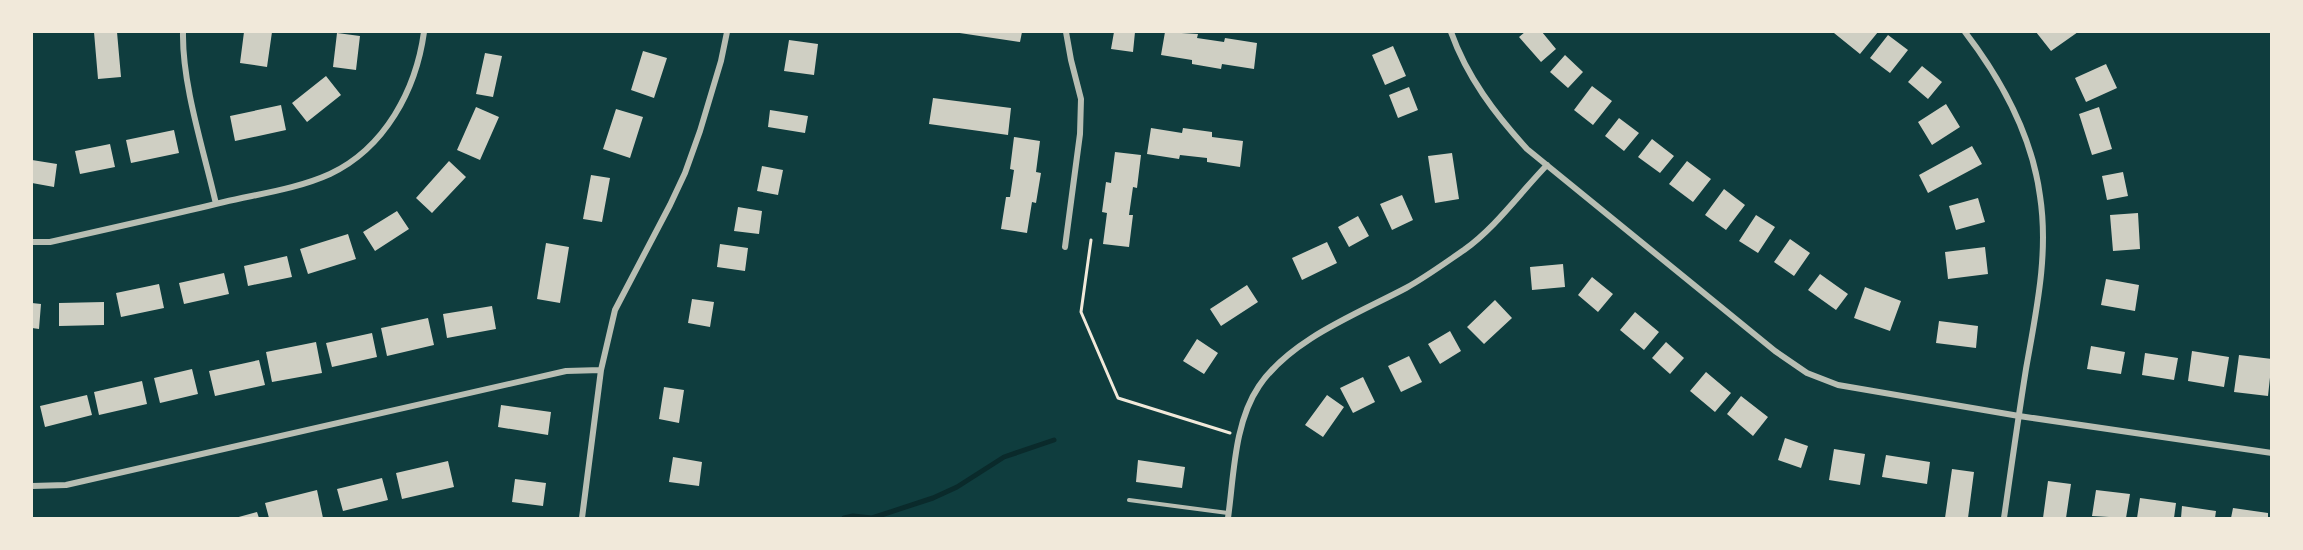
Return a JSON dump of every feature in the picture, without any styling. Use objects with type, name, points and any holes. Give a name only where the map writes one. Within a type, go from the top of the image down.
[{"type":"street","points":[[183,32],[187,78],[216,204]]},
{"type":"street","points":[[32,242],[50,242],[311,181],[330,174],[363,152],[391,122],[406,97],[417,68],[424,32]]},
{"type":"street","points":[[582,519],[601,370],[615,310],[670,205],[700,131],[721,61],[727,32]]},
{"type":"street","points":[[1065,247],[1080,134],[1081,99],[1066,32]]},
{"type":"street","points":[[1451,32],[1466,66],[1492,109],[1527,149],[1775,351],[1807,374],[1838,385],[2019,416],[2271,453]]},
{"type":"street","points":[[1965,32],[1993,70],[2012,108],[2028,147],[2041,198],[2043,263],[2004,519]]},
{"type":"street","points":[[1228,516],[1240,437],[1247,409],[1258,387],[1269,374],[1312,337],[1409,286],[1465,249],[1500,218],[1546,165]]},
{"type":"street","points":[[32,486],[66,485],[566,370],[601,370]]},
{"type":"lane","points":[[1129,500],[1228,516]]},
{"type":"path","points":[[1091,240],[1081,312],[1118,398],[1240,437]]},
{"type":"building","points":[[94,32],[117,32],[121,77],[98,79]]},
{"type":"building","points":[[244,32],[272,32],[267,67],[240,63]]},
{"type":"building","points":[[953,32],[1022,32],[1020,42]]},
{"type":"building","points":[[1114,32],[1135,32],[1133,52],[1111,49]]},
{"type":"building","points":[[1165,32],[1198,34],[1197,38],[1224,42],[1225,38],[1257,43],[1254,69],[1222,64],[1221,69],[1192,64],[1192,60],[1161,55]]},
{"type":"building","points":[[1525,32],[1542,32],[1556,49],[1541,62],[1519,37]]},
{"type":"building","points":[[1835,32],[1878,32],[1860,54]]},
{"type":"building","points":[[2036,32],[2078,32],[2051,51]]},
{"type":"building","points":[[337,33],[360,36],[356,70],[333,67]]},
{"type":"building","points":[[1888,35],[1908,50],[1890,73],[1870,58]]},
{"type":"building","points":[[789,40],[818,44],[814,75],[784,71]]},
{"type":"building","points":[[1393,46],[1406,76],[1385,85],[1372,55]]},
{"type":"building","points":[[643,51],[667,58],[654,98],[631,90]]},
{"type":"building","points":[[485,53],[502,56],[493,97],[476,94]]},
{"type":"building","points":[[1565,55],[1583,72],[1568,88],[1550,72]]},
{"type":"building","points":[[2106,64],[2117,88],[2086,102],[2075,78]]},
{"type":"building","points":[[1922,66],[1942,82],[1928,99],[1908,82]]},
{"type":"building","points":[[326,76],[341,95],[307,122],[292,103]]},
{"type":"building","points":[[1592,86],[1612,101],[1593,125],[1574,110]]},
{"type":"building","points":[[1409,87],[1418,110],[1398,118],[1389,95]]},
{"type":"building","points":[[933,98],[1011,108],[1008,135],[929,124]]},
{"type":"building","points":[[1946,104],[1960,127],[1932,145],[1918,122]]},
{"type":"building","points":[[281,105],[286,130],[235,141],[230,116]]},
{"type":"building","points":[[476,107],[499,117],[480,160],[457,150]]},
{"type":"building","points":[[2099,107],[2112,149],[2092,155],[2079,114]]},
{"type":"building","points":[[616,109],[643,117],[630,158],[603,149]]},
{"type":"building","points":[[770,110],[808,116],[805,133],[768,127]]},
{"type":"building","points":[[1619,118],[1639,133],[1624,151],[1605,136]]},
{"type":"building","points":[[1151,128],[1182,133],[1183,128],[1212,132],[1212,137],[1243,141],[1240,167],[1207,162],[1207,158],[1180,155],[1179,159],[1147,154]]},
{"type":"building","points":[[174,130],[179,153],[131,163],[126,140]]},
{"type":"building","points":[[1014,137],[1040,141],[1036,172],[1041,173],[1036,203],[1032,202],[1027,233],[1001,229],[1006,197],[1010,197],[1014,170],[1010,169]]},
{"type":"building","points":[[1652,139],[1674,156],[1660,173],[1638,157]]},
{"type":"building","points":[[110,144],[115,167],[80,174],[75,151]]},
{"type":"building","points":[[1972,146],[1982,164],[1928,193],[1919,175]]},
{"type":"building","points":[[1115,152],[1141,155],[1137,188],[1133,187],[1129,215],[1133,215],[1129,247],[1103,244],[1107,213],[1102,212],[1106,182],[1111,183]]},
{"type":"building","points":[[1452,153],[1459,199],[1435,203],[1428,156]]},
{"type":"building","points":[[32,160],[57,164],[54,187],[32,183]]},
{"type":"building","points":[[449,161],[466,177],[432,213],[416,198]]},
{"type":"building","points":[[1687,161],[1711,179],[1693,202],[1669,184]]},
{"type":"building","points":[[762,166],[783,170],[778,195],[757,191]]},
{"type":"building","points":[[2123,172],[2128,196],[2107,200],[2102,176]]},
{"type":"building","points":[[591,175],[610,178],[602,222],[583,219]]},
{"type":"building","points":[[1724,189],[1745,205],[1726,230],[1705,215]]},
{"type":"building","points":[[1402,195],[1413,220],[1392,230],[1380,204]]},
{"type":"building","points":[[1978,198],[1985,222],[1956,230],[1949,206]]},
{"type":"building","points":[[738,207],[762,211],[759,234],[734,231]]},
{"type":"building","points":[[397,211],[409,229],[375,251],[363,232]]},
{"type":"building","points":[[2138,213],[2140,249],[2113,251],[2110,215]]},
{"type":"building","points":[[1756,215],[1775,227],[1758,253],[1739,241]]},
{"type":"building","points":[[1358,216],[1369,236],[1349,247],[1338,227]]},
{"type":"building","points":[[348,234],[356,259],[308,274],[300,249]]},
{"type":"building","points":[[1790,239],[1810,253],[1794,276],[1774,262]]},
{"type":"building","points":[[1327,242],[1337,263],[1302,280],[1292,258]]},
{"type":"building","points":[[546,243],[569,247],[560,303],[537,299]]},
{"type":"building","points":[[720,244],[748,248],[745,271],[717,267]]},
{"type":"building","points":[[1985,247],[1988,274],[1948,279],[1945,252]]},
{"type":"building","points":[[287,256],[292,277],[248,286],[244,266]]},
{"type":"building","points":[[1563,264],[1565,287],[1532,290],[1530,267]]},
{"type":"building","points":[[224,273],[229,294],[184,304],[179,283]]},
{"type":"building","points":[[1820,274],[1848,294],[1836,310],[1808,290]]},
{"type":"building","points":[[1592,277],[1613,294],[1598,312],[1578,295]]},
{"type":"building","points":[[2106,279],[2139,285],[2135,311],[2101,305]]},
{"type":"building","points":[[159,284],[164,308],[121,317],[116,293]]},
{"type":"building","points":[[1247,285],[1258,302],[1221,326],[1210,309]]},
{"type":"building","points":[[1865,287],[1901,301],[1890,331],[1854,318]]},
{"type":"building","points":[[692,299],[714,302],[710,327],[688,323]]},
{"type":"building","points":[[1495,300],[1512,318],[1484,344],[1467,327]]},
{"type":"building","points":[[104,302],[104,325],[59,326],[59,303]]},
{"type":"building","points":[[32,303],[41,304],[39,329],[32,328]]},
{"type":"building","points":[[492,306],[496,329],[447,338],[443,314]]},
{"type":"building","points":[[1635,312],[1659,332],[1644,350],[1620,330]]},
{"type":"building","points":[[428,318],[434,345],[387,356],[381,328]]},
{"type":"building","points":[[1939,321],[1978,326],[1976,348],[1936,343]]},
{"type":"building","points":[[1450,331],[1461,351],[1440,364],[1428,344]]},
{"type":"building","points":[[372,333],[377,357],[332,367],[326,343]]},
{"type":"building","points":[[1197,339],[1218,353],[1204,374],[1183,361]]},
{"type":"building","points":[[316,342],[322,373],[272,382],[266,352]]},
{"type":"building","points":[[1666,342],[1684,358],[1670,374],[1652,358]]},
{"type":"building","points":[[2091,346],[2125,352],[2121,374],[2087,369]]},
{"type":"building","points":[[2192,351],[2229,357],[2224,387],[2188,381]]},
{"type":"building","points":[[2145,353],[2178,358],[2174,380],[2142,375]]},
{"type":"building","points":[[2239,355],[2272,359],[2268,396],[2234,392]]},
{"type":"building","points":[[1409,356],[1422,382],[1401,392],[1388,366]]},
{"type":"building","points":[[259,360],[265,385],[215,396],[209,371]]},
{"type":"building","points":[[192,369],[198,394],[160,403],[154,378]]},
{"type":"building","points":[[1706,372],[1731,393],[1715,412],[1690,391]]},
{"type":"building","points":[[1363,377],[1375,402],[1353,413],[1340,388]]},
{"type":"building","points":[[142,381],[147,404],[99,415],[94,392]]},
{"type":"building","points":[[664,387],[684,390],[679,423],[659,419]]},
{"type":"building","points":[[87,395],[92,415],[45,427],[40,406]]},
{"type":"building","points":[[1327,395],[1344,407],[1323,437],[1305,425]]},
{"type":"building","points":[[1741,396],[1768,417],[1753,436],[1727,414]]},
{"type":"building","points":[[501,405],[551,412],[548,435],[498,427]]},
{"type":"building","points":[[1785,438],[1808,446],[1801,468],[1778,460]]},
{"type":"building","points":[[1834,449],[1865,454],[1860,485],[1829,480]]},
{"type":"building","points":[[1886,455],[1930,462],[1927,484],[1882,477]]},
{"type":"building","points":[[673,457],[702,462],[699,486],[669,482]]},
{"type":"building","points":[[1138,460],[1185,467],[1182,488],[1136,482]]},
{"type":"building","points":[[448,461],[454,487],[402,499],[396,473]]},
{"type":"building","points":[[1952,469],[1974,472],[1968,518],[1945,518]]},
{"type":"building","points":[[382,478],[388,500],[343,511],[337,489]]},
{"type":"building","points":[[515,479],[546,483],[543,506],[512,502]]},
{"type":"building","points":[[2048,481],[2071,484],[2066,518],[2043,518]]},
{"type":"building","points":[[317,490],[323,518],[269,518],[265,503]]},
{"type":"building","points":[[2096,490],[2130,494],[2126,518],[2092,516]]},
{"type":"building","points":[[2140,498],[2176,503],[2174,518],[2137,518]]},
{"type":"building","points":[[2182,506],[2216,511],[2215,518],[2181,518]]},
{"type":"building","points":[[2233,508],[2268,513],[2268,518],[2231,518]]},
{"type":"building","points":[[257,512],[259,518],[235,518]]},
{"type":"waterway","points":[[844,518],[853,516],[872,518],[933,498],[957,487],[1004,457],[1054,440]]}]
